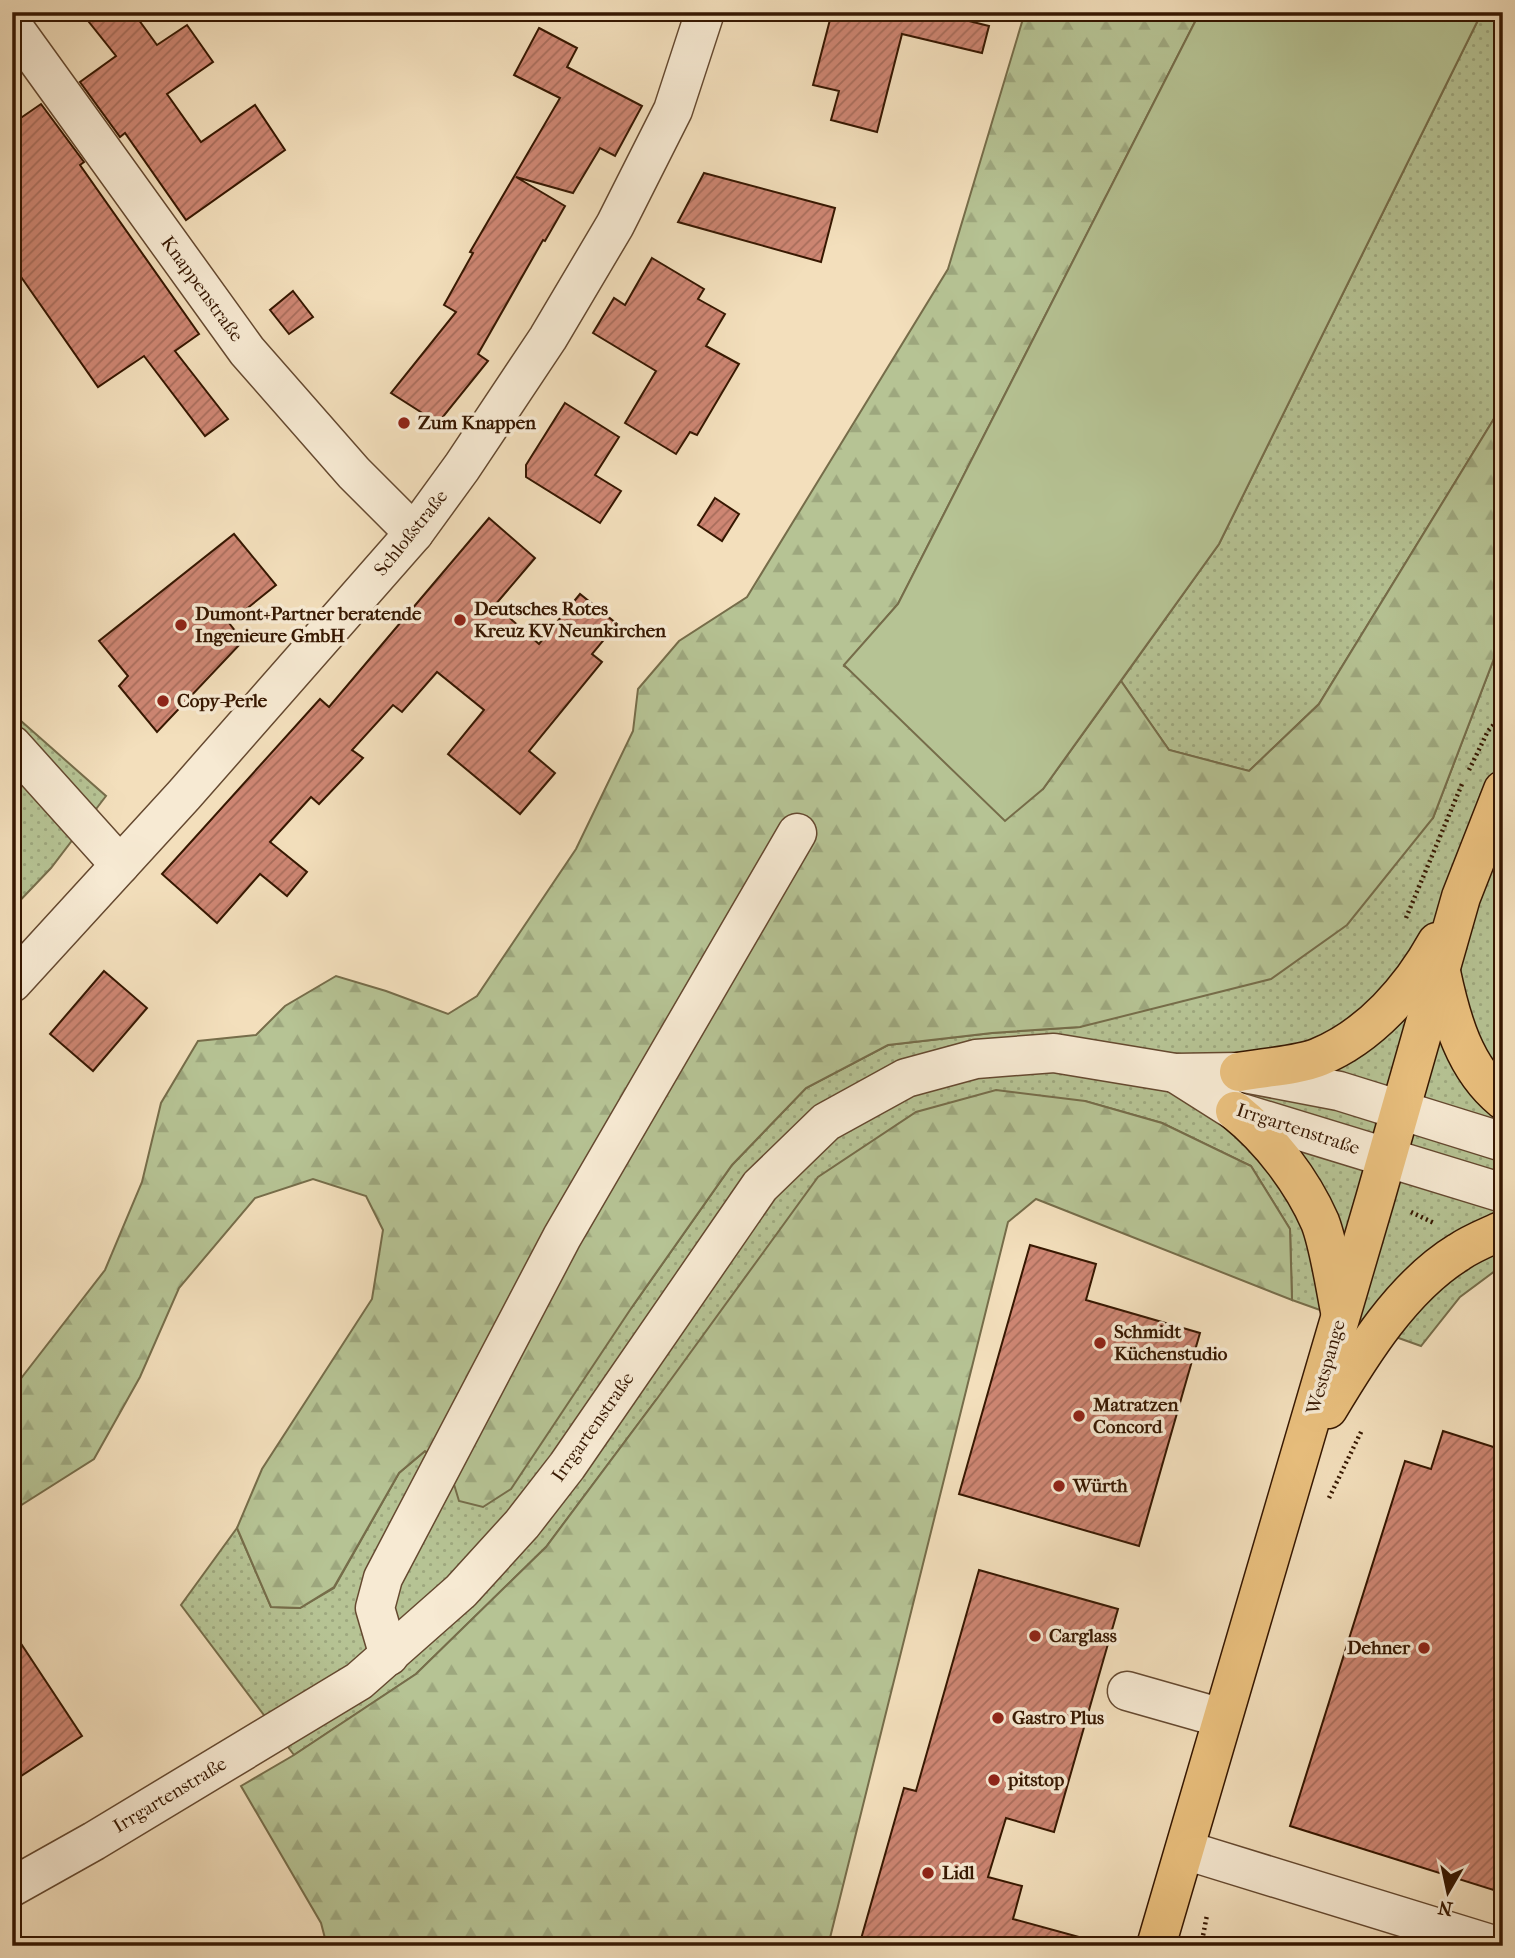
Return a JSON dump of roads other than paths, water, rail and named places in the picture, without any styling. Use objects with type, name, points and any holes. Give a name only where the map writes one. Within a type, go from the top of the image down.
[{"type":"main road","name":"Westspange","points":[[1156,1946],[1202,1855],[1222,1718],[1388,1157],[1461,897],[1503,790]]},
{"type":"main road","points":[[1239,1072],[1318,1058],[1354,1038],[1378,1019],[1422,969],[1461,897]]},
{"type":"main road","points":[[1440,970],[1451,1019],[1465,1051],[1487,1087],[1503,1100]]},
{"type":"main road","points":[[1235,1111],[1250,1123],[1285,1164],[1320,1223],[1341,1314]]},
{"type":"main road","points":[[1301,1453],[1364,1348],[1415,1288],[1458,1252],[1503,1230]]},
{"type":"street","name":"Schloßstraße","points":[[12,983],[414,533],[462,467],[548,338],[615,225],[673,110],[705,12]]},
{"type":"street","name":"Knappenstraße","points":[[12,25],[247,351],[354,473],[414,533]]},
{"type":"street","points":[[12,745],[120,865]]},
{"type":"street","points":[[389,1656],[375,1608],[383,1578],[562,1237],[797,833]]},
{"type":"street","name":"Irrgartenstraße","points":[[12,1887],[359,1681],[461,1591],[522,1524],[567,1465],[760,1186],[826,1122],[906,1079],[976,1059],[1054,1053],[1175,1073],[1239,1072],[1339,1091],[1503,1142]]},
{"type":"street","name":"Irrgartenstraße","points":[[1175,1073],[1235,1111],[1503,1193]]},
{"type":"street","points":[[1127,1690],[1222,1718]]},
{"type":"street","points":[[1202,1855],[1497,1946]]},
{"type":"place","name":"Zum Knappen","points":[[404,423]]},
{"type":"place","name":"Deutsches Rotes Kreuz KV Neunkirchen","points":[[460,620]]},
{"type":"place","name":"Dumont+Partner beratende Ingenieure GmbH","points":[[181,625]]},
{"type":"place","name":"Copy-Perle","points":[[163,701]]},
{"type":"place","name":"Schmidt Küchenstudio","points":[[1100,1343]]},
{"type":"place","name":"Matratzen Concord","points":[[1079,1416]]},
{"type":"place","name":"Würth","points":[[1059,1486]]},
{"type":"place","name":"Carglass","points":[[1035,1636]]},
{"type":"place","name":"Dehner","points":[[1424,1648]]},
{"type":"place","name":"Gastro Plus","points":[[998,1718]]},
{"type":"place","name":"pitstop","points":[[994,1780]]},
{"type":"place","name":"Lidl","points":[[928,1873]]}]
